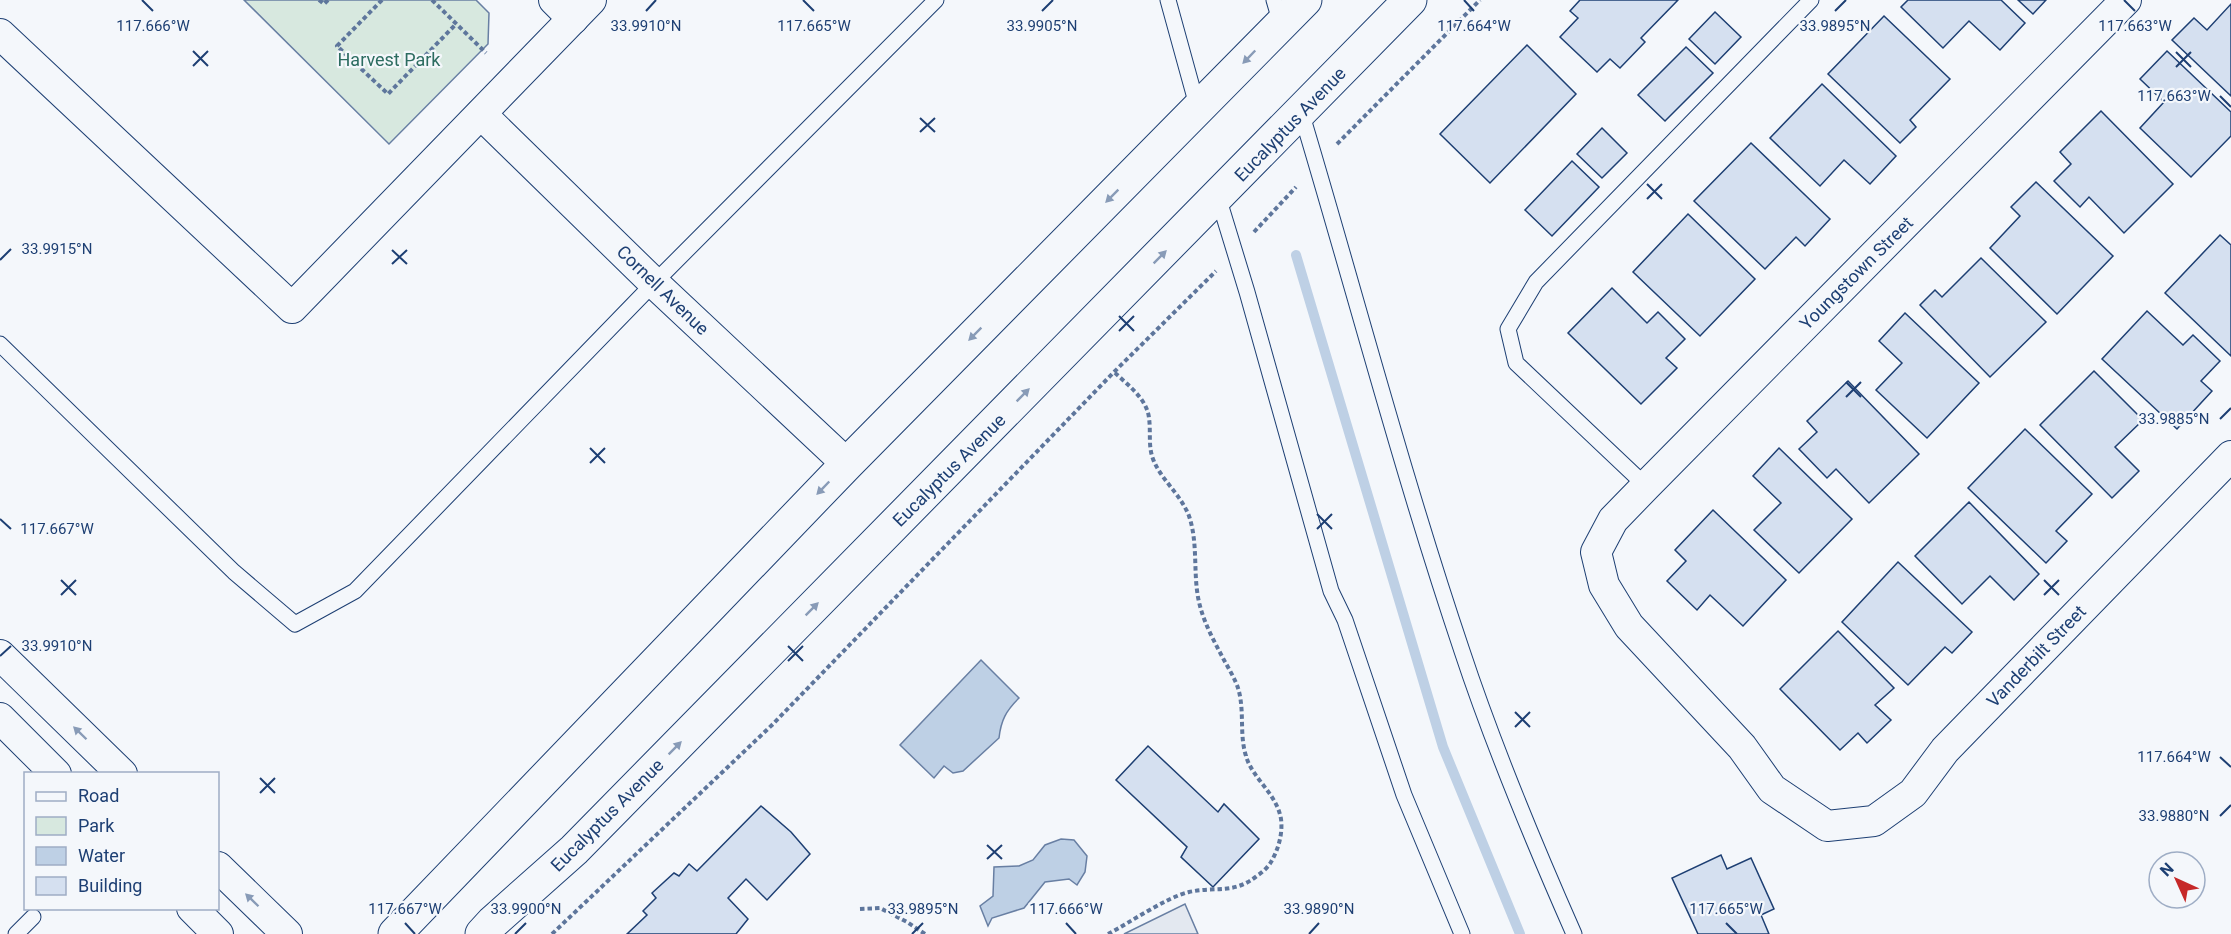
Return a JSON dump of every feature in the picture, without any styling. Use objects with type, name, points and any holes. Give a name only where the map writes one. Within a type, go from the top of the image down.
[{"type":"street","points":[[395,934],[847,464],[1198,109],[1277,12],[1305,0]]},
{"type":"street","name":"Eucalyptus Avenue","points":[[482,934],[582,842],[1410,0]]},
{"type":"street","name":"Youngstown Street","points":[[1596,552],[1613,520],[2126,0]]},
{"type":"street","points":[[0,34],[292,308],[481,114],[573,6]]},
{"type":"street","name":"Cornell Avenue","points":[[481,114],[654,283],[847,464]]},
{"type":"street","name":"Vanderbilt Street","points":[[1596,552],[1604,585],[1629,626],[1742,747],[1772,789],[1827,826],[1874,821],[1913,793],[1945,750],[2231,456]]},
{"type":"street","points":[[0,655],[120,772]]},
{"type":"street","points":[[0,718],[54,772]]},
{"type":"street","points":[[219,868],[287,934]]},
{"type":"street","points":[[193,910],[218,934]]},
{"type":"lane","points":[[0,344],[234,572],[295,624],[355,591],[654,283],[936,0]]},
{"type":"lane","points":[[1168,0],[1198,109]]},
{"type":"lane","points":[[1646,486],[1516,363],[1508,329],[1536,282],[1811,0]]},
{"type":"lane","points":[[1301,112],[1407,481],[1462,653],[1521,814],[1574,934]]},
{"type":"lane","points":[[1218,197],[1331,591],[1345,620],[1404,795],[1462,934]]},
{"type":"lane","points":[[16,934],[33,917]]},
{"type":"path","points":[[319,0],[324,4],[328,0]]},
{"type":"path","points":[[382,0],[337,46],[388,94],[456,24]]},
{"type":"path","points":[[432,0],[486,53]]},
{"type":"path","points":[[552,934],[772,725],[1114,372],[1235,252],[1317,164],[1480,0]]},
{"type":"path","points":[[1108,934],[1189,892],[1228,890],[1246,884],[1270,864],[1280,842],[1281,819],[1273,798],[1246,758],[1242,736],[1244,713],[1238,687],[1211,637],[1200,606],[1195,581],[1193,535],[1189,519],[1181,499],[1154,462],[1150,451],[1149,416],[1143,402],[1114,372]]},
{"type":"path","points":[[861,909],[879,908],[925,934]]},
{"type":"green space","name":"Harvest Park","points":[[244,0],[476,0],[489,13],[488,44],[389,144]]},
{"type":"shaded area","points":[[1185,904],[1198,934],[1124,934]]},
{"type":"water","points":[[981,660],[1019,698],[1005,716],[999,738],[963,771],[953,773],[944,766],[934,778],[900,745]]},
{"type":"water","points":[[1061,839],[1074,840],[1087,856],[1085,872],[1077,885],[1069,879],[1045,882],[1024,908],[992,918],[988,926],[980,906],[993,896],[994,867],[1019,866],[1033,860],[1045,845]]},
{"type":"building","points":[[1580,0],[1678,0],[1641,38],[1645,42],[1620,68],[1610,59],[1597,72],[1560,37],[1578,18],[1570,11]]},
{"type":"building","points":[[1908,0],[2001,0],[2025,23],[2000,50],[1969,21],[1943,48],[1901,7]]},
{"type":"building","points":[[2018,0],[2046,0],[2033,14]]},
{"type":"building","points":[[2231,4],[2231,96],[2172,40],[2194,18],[2207,30]]},
{"type":"building","points":[[1715,12],[1741,37],[1715,64],[1689,39]]},
{"type":"building","points":[[1884,16],[1950,79],[1910,120],[1916,127],[1900,143],[1828,74]]},
{"type":"building","points":[[1527,45],[1576,94],[1490,183],[1440,134]]},
{"type":"building","points":[[1686,47],[1713,73],[1665,121],[1638,95]]},
{"type":"building","points":[[2167,51],[2231,112],[2231,136],[2191,177],[2140,128],[2164,102],[2140,79]]},
{"type":"building","points":[[1822,84],[1896,156],[1870,184],[1844,160],[1820,186],[1770,138]]},
{"type":"building","points":[[2101,111],[2173,184],[2124,233],[2089,197],[2080,207],[2054,181],[2071,164],[2060,152]]},
{"type":"building","points":[[1602,128],[1627,153],[1602,178],[1577,154]]},
{"type":"building","points":[[1751,143],[1830,219],[1805,246],[1796,237],[1765,269],[1694,201]]},
{"type":"building","points":[[1572,161],[1599,187],[1552,236],[1525,210]]},
{"type":"building","points":[[2036,182],[2113,256],[2057,314],[1990,248],[2020,216],[2011,207]]},
{"type":"building","points":[[1688,214],[1755,279],[1700,336],[1633,272]]},
{"type":"building","points":[[2220,235],[2231,245],[2231,356],[2165,293]]},
{"type":"building","points":[[1981,258],[2046,322],[1990,377],[1920,305],[1935,290],[1942,297]]},
{"type":"building","points":[[1612,288],[1647,323],[1658,312],[1685,339],[1666,358],[1677,368],[1641,404],[1568,333]]},
{"type":"building","points":[[2147,311],[2183,345],[2193,335],[2220,361],[2201,381],[2212,391],[2177,429],[2102,359]]},
{"type":"building","points":[[1905,313],[1979,383],[1927,438],[1876,390],[1902,363],[1879,341]]},
{"type":"building","points":[[2094,371],[2143,420],[2115,447],[2139,471],[2112,498],[2040,425]]},
{"type":"building","points":[[1848,381],[1919,454],[1869,503],[1836,469],[1827,478],[1799,449],[1817,432],[1807,421]]},
{"type":"building","points":[[2025,429],[2092,494],[2056,531],[2067,541],[2046,563],[1968,488]]},
{"type":"building","points":[[1779,448],[1852,519],[1799,573],[1754,530],[1781,503],[1753,476]]},
{"type":"building","points":[[1969,502],[2039,574],[2014,600],[1990,576],[1962,604],[1915,556]]},
{"type":"building","points":[[1713,510],[1786,580],[1743,626],[1710,595],[1697,610],[1667,581],[1686,561],[1675,550]]},
{"type":"building","points":[[1898,562],[1972,632],[1952,653],[1945,647],[1908,685],[1842,622]]},
{"type":"building","points":[[1838,631],[1894,688],[1875,705],[1891,720],[1867,743],[1858,733],[1840,750],[1780,689]]},
{"type":"building","points":[[1148,746],[1218,812],[1224,804],[1259,839],[1213,887],[1181,857],[1187,847],[1116,780]]},
{"type":"building","points":[[761,806],[791,832],[810,854],[767,900],[746,879],[728,898],[748,919],[736,934],[627,934],[647,915],[643,911],[656,898],[652,893],[674,873],[679,876],[689,864],[697,871]]},
{"type":"building","points":[[1721,855],[1727,869],[1751,858],[1774,909],[1761,915],[1769,934],[1698,934],[1672,878]]},
{"type":"waterway","points":[[1296,255],[1443,747],[1520,934]]}]
